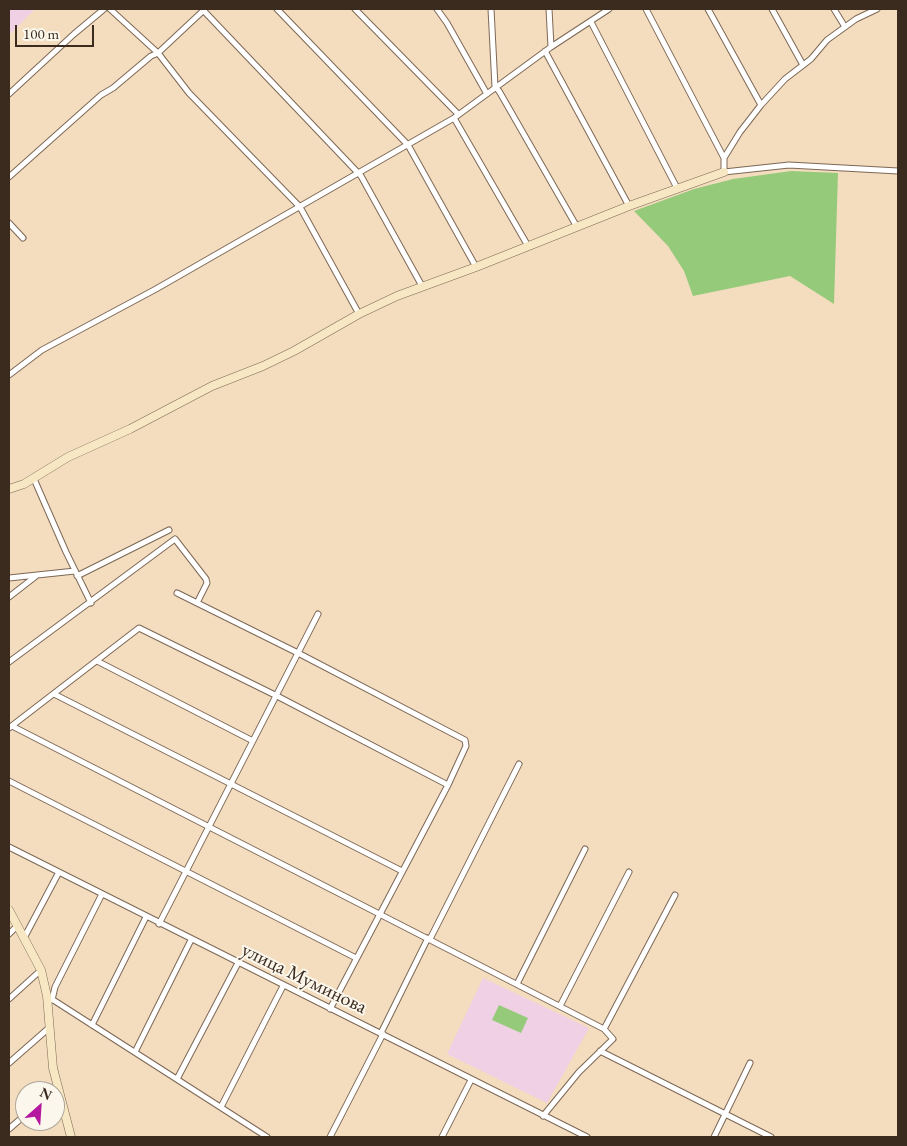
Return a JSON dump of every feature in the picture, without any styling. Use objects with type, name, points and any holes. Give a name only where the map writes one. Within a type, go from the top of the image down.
[{"type":"street","points":[[9,94],[104,9]]},
{"type":"street","points":[[110,9],[158,53],[189,93],[300,207],[359,314]]},
{"type":"street","points":[[9,177],[101,95],[113,88],[151,56],[158,53],[204,9],[360,176],[422,286]]},
{"type":"street","points":[[276,9],[408,145],[476,267]]},
{"type":"street","points":[[355,9],[456,116],[528,246]]},
{"type":"street","points":[[437,9],[487,94]]},
{"type":"street","points":[[491,9],[494,87]]},
{"type":"street","points":[[549,9],[551,47]]},
{"type":"street","points":[[9,375],[42,350],[300,207],[456,116],[494,87],[608,9]]},
{"type":"street","points":[[646,9],[724,158],[724,172]]},
{"type":"street","points":[[708,9],[761,105]]},
{"type":"street","points":[[772,9],[803,65]]},
{"type":"street","points":[[834,9],[844,28]]},
{"type":"street","points":[[724,158],[740,132],[761,105],[786,79],[811,59],[827,40],[856,19],[877,9]]},
{"type":"street","points":[[591,22],[677,188]]},
{"type":"street","points":[[545,52],[630,206]]},
{"type":"street","points":[[494,87],[499,90],[577,227]]},
{"type":"street","points":[[9,489],[34,480],[68,457],[130,429],[212,386],[271,362],[359,314],[422,286],[476,267],[677,188],[724,172],[789,165],[898,171]]},
{"type":"street","points":[[9,223],[23,238]]},
{"type":"street","points":[[34,480],[91,603]]},
{"type":"street","points":[[9,578],[76,573],[169,530]]},
{"type":"street","points":[[9,662],[175,539],[206,579],[207,583],[197,603]]},
{"type":"street","points":[[9,597],[37,575]]},
{"type":"street","points":[[177,593],[298,653],[465,740],[466,746],[448,785],[330,1009]]},
{"type":"street","points":[[159,924],[318,614]]},
{"type":"street","points":[[448,785],[277,696],[139,628],[10,727],[604,1029],[613,1039],[579,1072],[543,1116]]},
{"type":"street","points":[[97,661],[253,740]]},
{"type":"street","points":[[54,694],[402,871]]},
{"type":"street","points":[[330,1137],[519,764]]},
{"type":"street","points":[[9,781],[356,958]]},
{"type":"street","name":"улица Муминова","points":[[9,847],[159,924],[587,1137]]},
{"type":"street","points":[[517,984],[586,849]]},
{"type":"street","points":[[24,938],[59,872]]},
{"type":"street","points":[[560,1006],[629,872]]},
{"type":"street","points":[[50,998],[102,894]]},
{"type":"street","points":[[604,1029],[675,894]]},
{"type":"street","points":[[9,910],[41,970],[50,998],[54,1081]]},
{"type":"street","points":[[92,1025],[146,917]]},
{"type":"street","points":[[9,934],[17,926]]},
{"type":"street","points":[[135,1052],[191,940]]},
{"type":"street","points":[[177,1079],[238,963]]},
{"type":"street","points":[[9,998],[41,970]]},
{"type":"street","points":[[221,1107],[283,986]]},
{"type":"street","points":[[50,998],[267,1137]]},
{"type":"street","points":[[9,1064],[50,1027]]},
{"type":"street","points":[[600,1051],[771,1137]]},
{"type":"street","points":[[714,1137],[750,1063]]},
{"type":"street","points":[[442,1137],[472,1080]]},
{"type":"street","points":[[65,1119],[71,1137]]},
{"type":"shaded area","points":[[9,9],[35,9],[9,35]]},
{"type":"shaded area","points":[[483,978],[589,1028],[547,1103],[447,1054]]},
{"type":"green space","points":[[791,171],[838,173],[834,304],[790,276],[693,296],[684,271],[668,246],[634,211],[694,189],[733,179]]},
{"type":"green space","points":[[499,1005],[528,1018],[521,1033],[492,1020]]}]
